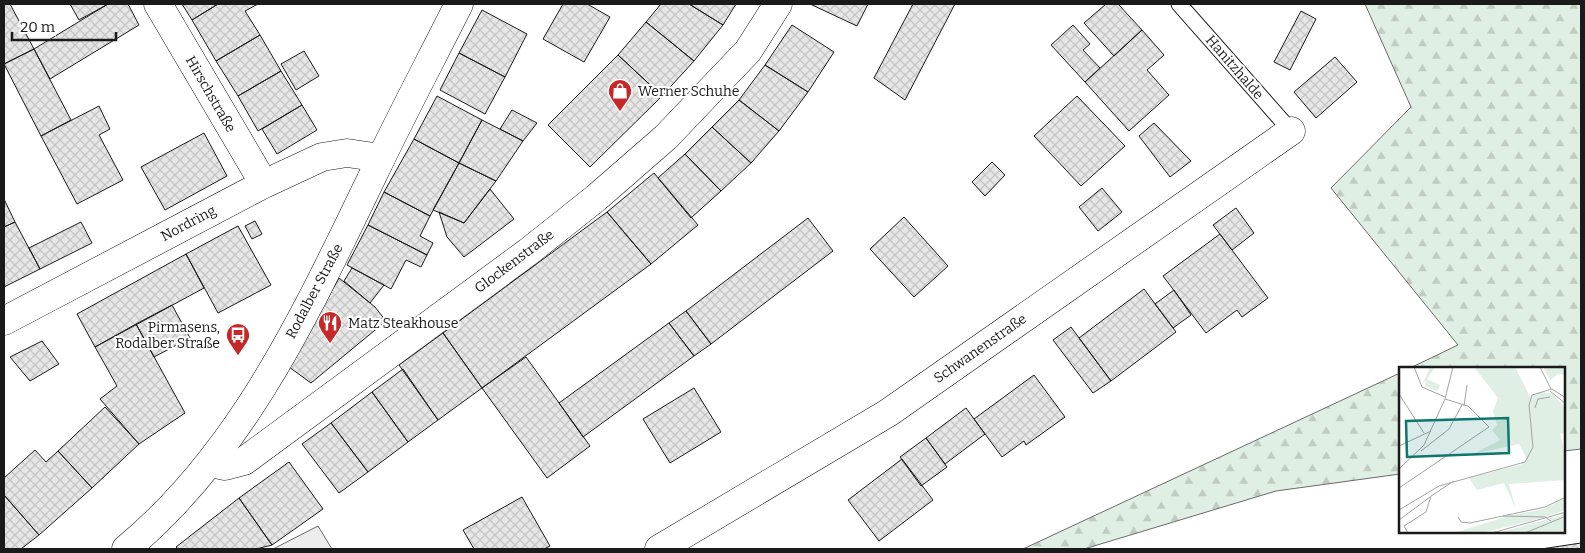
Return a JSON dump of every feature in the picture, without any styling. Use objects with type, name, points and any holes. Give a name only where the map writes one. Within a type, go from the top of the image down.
[{"type":"street","name":"Hirschstraße","points":[[158,4],[264,184]]},
{"type":"street","name":"Rodalber Straße","points":[[126,549],[159,522],[210,463],[270,375],[327,270],[380,158],[459,4]]},
{"type":"street","name":"Glockenstraße","points":[[210,463],[225,466],[244,461],[520,258],[596,198],[666,137],[741,58],[778,4]]},
{"type":"street","name":"Schwanenstraße","points":[[659,549],[888,413],[1291,131]]},
{"type":"street","name":"Nordring","points":[[4,321],[264,184],[322,157],[347,153],[380,158]]},
{"type":"lane","name":"Hanitzhalde","points":[[1179,4],[1291,131]]},
{"type":"green space","points":[[1365,4],[1581,4],[1581,449],[1565,451],[1565,367],[1412,367],[1458,345],[1331,188],[1411,107]]},
{"type":"green space","points":[[1399,373],[1399,474],[1276,491],[1084,549],[1023,549]]},
{"type":"shaded area","points":[[318,526],[332,549],[273,549]]},
{"type":"building","points":[[4,4],[10,4],[34,49],[4,64]]},
{"type":"building","points":[[70,4],[108,4],[79,20]]},
{"type":"building","points":[[108,4],[128,4],[139,25],[50,79],[34,49]]},
{"type":"building","points":[[182,4],[218,4],[192,20]]},
{"type":"building","points":[[218,4],[258,4],[245,11],[260,35],[216,61],[192,20]]},
{"type":"building","points":[[563,4],[587,4],[610,17],[584,62],[543,39]]},
{"type":"building","points":[[661,4],[689,4],[723,25],[694,61],[646,22]]},
{"type":"building","points":[[689,4],[736,4],[723,25]]},
{"type":"building","points":[[810,4],[868,4],[857,26]]},
{"type":"building","points":[[913,4],[955,4],[905,100],[874,78]]},
{"type":"building","points":[[1106,4],[1118,4],[1142,30],[1114,56],[1084,23]]},
{"type":"building","points":[[482,10],[527,34],[505,77],[459,53]]},
{"type":"building","points":[[1301,11],[1316,19],[1290,70],[1274,62]]},
{"type":"building","points":[[646,22],[694,61],[662,96],[618,55]]},
{"type":"building","points":[[792,25],[834,52],[808,92],[765,65]]},
{"type":"building","points":[[1073,25],[1090,44],[1083,50],[1100,68],[1085,82],[1051,45]]},
{"type":"building","points":[[1142,30],[1164,55],[1147,70],[1169,95],[1129,131],[1085,82]]},
{"type":"building","points":[[260,35],[281,71],[238,96],[216,61]]},
{"type":"building","points":[[34,49],[71,120],[41,136],[4,64]]},
{"type":"building","points":[[304,51],[319,76],[296,90],[281,64]]},
{"type":"building","points":[[459,53],[505,77],[485,114],[440,90]]},
{"type":"building","points":[[618,55],[662,96],[590,167],[548,125]]},
{"type":"building","points":[[1335,57],[1357,82],[1316,118],[1294,92]]},
{"type":"building","points":[[765,65],[808,92],[779,131],[739,100]]},
{"type":"building","points":[[281,71],[302,105],[258,131],[238,96]]},
{"type":"building","points":[[437,96],[482,120],[459,163],[414,139]]},
{"type":"building","points":[[1077,96],[1125,146],[1081,186],[1034,136]]},
{"type":"building","points":[[739,100],[779,131],[751,163],[712,127]]},
{"type":"building","points":[[302,105],[317,130],[277,154],[262,129]]},
{"type":"building","points":[[99,106],[110,129],[99,135],[123,180],[77,204],[41,136]]},
{"type":"building","points":[[512,110],[537,123],[523,141],[500,129]]},
{"type":"building","points":[[482,120],[523,141],[496,181],[459,163]]},
{"type":"building","points":[[1154,123],[1191,161],[1170,177],[1139,136]]},
{"type":"building","points":[[712,127],[751,163],[721,191],[685,154]]},
{"type":"building","points":[[204,133],[227,176],[165,210],[141,167]]},
{"type":"building","points":[[414,139],[459,163],[430,216],[384,192]]},
{"type":"building","points":[[685,154],[721,191],[691,218],[658,178]]},
{"type":"building","points":[[992,162],[1005,175],[985,196],[972,182]]},
{"type":"building","points":[[459,163],[496,181],[464,223],[433,210]]},
{"type":"building","points":[[654,173],[698,225],[651,264],[607,212]]},
{"type":"building","points":[[1102,188],[1122,212],[1098,231],[1079,207]]},
{"type":"building","points":[[490,189],[514,219],[464,257],[447,237],[439,212],[464,223]]},
{"type":"building","points":[[384,192],[430,216],[420,236],[433,243],[427,255],[368,225]]},
{"type":"building","points":[[4,199],[15,222],[4,227]]},
{"type":"building","points":[[1236,208],[1254,233],[1232,250],[1213,225]]},
{"type":"building","points":[[607,212],[651,264],[482,388],[443,333]]},
{"type":"building","points":[[904,217],[948,266],[914,297],[870,249]]},
{"type":"building","points":[[808,218],[833,251],[711,344],[686,311]]},
{"type":"building","points":[[255,221],[262,234],[252,239],[245,226]]},
{"type":"building","points":[[15,222],[40,269],[4,287],[4,227]]},
{"type":"building","points":[[81,222],[92,243],[40,269],[29,248]]},
{"type":"building","points":[[368,225],[427,255],[421,267],[406,260],[391,289],[347,265]]},
{"type":"building","points":[[238,226],[271,285],[218,313],[186,254]]},
{"type":"building","points":[[1220,234],[1268,298],[1242,317],[1237,310],[1206,333],[1163,276]]},
{"type":"building","points":[[186,254],[204,288],[95,347],[77,314]]},
{"type":"building","points":[[352,268],[384,285],[370,303],[344,281]]},
{"type":"building","name":"Matz Steakhouse","points":[[339,278],[375,307],[386,321],[311,383],[289,367]]},
{"type":"building","points":[[1144,289],[1176,332],[1111,381],[1079,338]]},
{"type":"building","points":[[1174,290],[1191,315],[1173,328],[1155,304]]},
{"type":"building","points":[[172,305],[190,338],[154,357],[136,324]]},
{"type":"building","points":[[686,311],[711,344],[694,356],[669,323]]},
{"type":"building","points":[[669,323],[694,356],[583,437],[559,403]]},
{"type":"building","points":[[136,324],[185,413],[139,444],[100,399],[117,386],[95,347]]},
{"type":"building","points":[[1071,327],[1111,381],[1093,393],[1053,340]]},
{"type":"building","points":[[443,333],[482,388],[438,420],[399,365]]},
{"type":"building","points":[[42,341],[59,364],[30,381],[10,357]]},
{"type":"building","points":[[526,357],[590,446],[547,478],[482,388]]},
{"type":"building","points":[[403,369],[438,420],[408,442],[372,392]]},
{"type":"building","points":[[1034,375],[1065,417],[1026,445],[1024,441],[1002,457],[974,419]]},
{"type":"building","points":[[694,388],[721,432],[670,463],[643,419]]},
{"type":"building","points":[[372,392],[408,442],[368,472],[331,423]]},
{"type":"building","points":[[105,407],[139,444],[92,488],[58,451]]},
{"type":"building","points":[[966,408],[985,434],[945,464],[926,438]]},
{"type":"building","points":[[331,423],[368,472],[339,493],[302,444]]},
{"type":"building","points":[[926,438],[947,467],[921,486],[900,457]]},
{"type":"building","points":[[35,450],[46,462],[58,451],[92,488],[39,535],[4,495],[4,478]]},
{"type":"building","points":[[902,459],[933,500],[879,541],[848,500]]},
{"type":"building","points":[[289,462],[323,509],[272,545],[239,498]]},
{"type":"building","points":[[4,495],[39,535],[21,549],[4,549]]},
{"type":"building","points":[[522,497],[550,546],[544,549],[474,549],[463,530]]},
{"type":"building","points":[[239,498],[272,545],[256,549],[178,549],[176,547]]},
{"type":"building","points":[[1581,543],[1581,549],[1541,549]]},
{"type":"place","name":"Werner Schuhe","points":[[620,112]]},
{"type":"place","name":"Matz Steakhouse","points":[[330,344]]},
{"type":"place","name":"Pirmasens, Rodalber Straße","points":[[238,356]]}]
